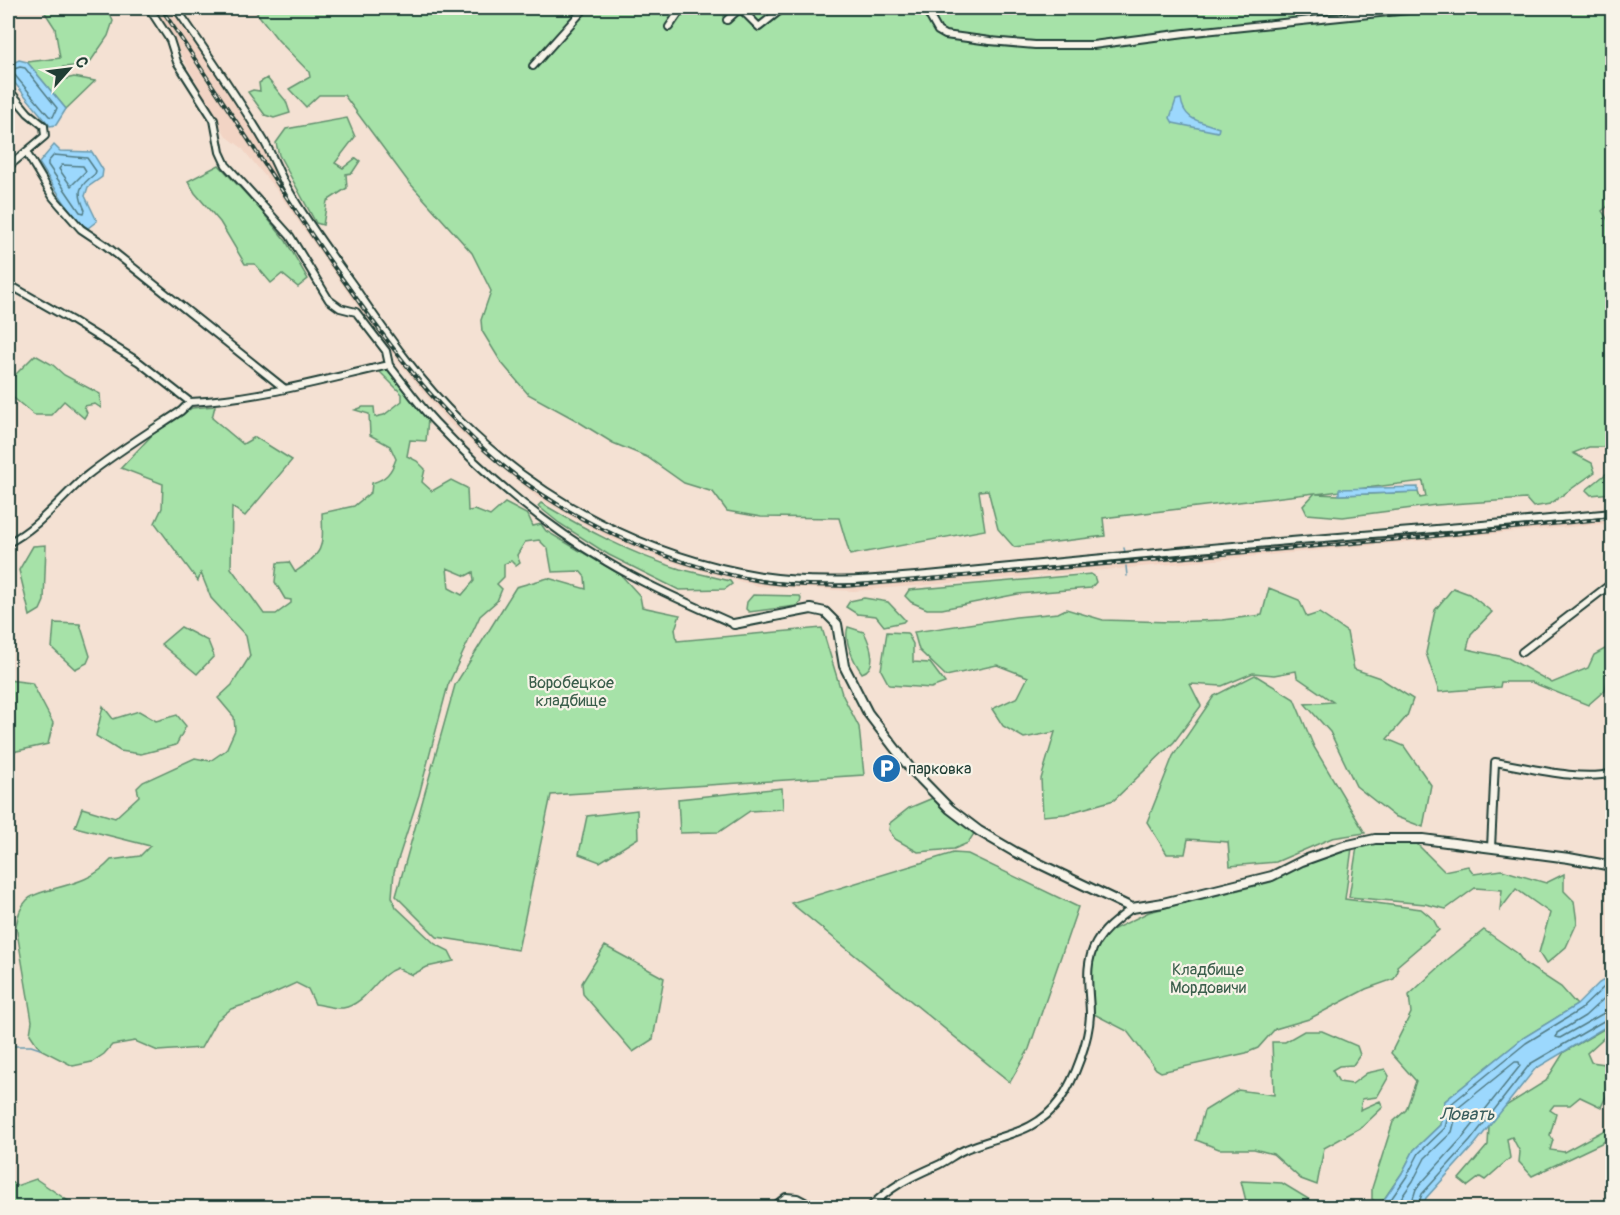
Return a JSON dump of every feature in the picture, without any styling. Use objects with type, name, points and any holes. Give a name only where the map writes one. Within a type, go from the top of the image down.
[{"type":"street","points":[[149,8],[170,40],[177,62],[214,120],[220,152],[226,165],[290,236],[329,300],[340,308],[356,312],[386,351],[389,365],[433,420],[483,470],[547,523],[608,563],[734,624],[811,609],[825,612],[837,624],[844,666],[868,713],[910,768],[950,809],[979,831],[1015,852],[1131,909]]},
{"type":"street","points":[[176,8],[260,134],[276,161],[286,186],[352,285],[420,378],[490,450],[524,477],[582,513],[636,540],[706,563],[762,576],[821,580],[890,579],[1612,513]]},
{"type":"street","points":[[533,66],[585,8]]},
{"type":"street","points":[[669,27],[682,8]]},
{"type":"street","points":[[725,8],[733,14]]},
{"type":"street","points":[[727,20],[740,8],[759,27],[783,8]]},
{"type":"street","points":[[925,8],[938,31],[945,35],[990,42],[1078,45],[1428,8]]},
{"type":"street","points":[[8,89],[44,126],[46,131],[45,136],[8,167]]},
{"type":"street","points":[[26,152],[35,170],[54,197],[81,229],[105,245],[285,389]]},
{"type":"street","points":[[8,284],[139,362],[190,402]]},
{"type":"street","points":[[8,543],[39,522],[101,464],[181,411],[190,402],[285,389],[389,365]]},
{"type":"street","points":[[1522,652],[1612,583]]},
{"type":"street","points":[[1491,848],[1495,762],[1581,775],[1612,773]]},
{"type":"street","points":[[869,1208],[886,1191],[910,1176],[966,1149],[1012,1135],[1033,1125],[1054,1107],[1071,1082],[1088,1034],[1090,1016],[1088,964],[1095,945],[1105,930],[1131,909],[1272,876],[1302,861],[1344,846],[1376,839],[1423,839],[1612,866]]},
{"type":"street","points":[[776,1208],[777,1204],[786,1197],[797,1198],[816,1208]]},
{"type":"shaded area","points":[[152,8],[180,8],[238,93],[258,127],[285,188],[360,298],[451,415],[539,489],[639,543],[758,578],[845,583],[1612,517],[1612,523],[854,591],[758,586],[651,555],[606,536],[537,497],[448,422],[354,301],[278,192],[241,147],[226,136],[173,40]]},
{"type":"green space","points":[[42,8],[107,8],[113,21],[108,36],[88,65],[63,67],[62,80],[74,77],[95,81],[66,109],[27,62],[60,58],[55,28]]},
{"type":"green space","points":[[253,8],[1612,8],[1612,203],[1602,211],[1612,226],[1612,447],[1589,447],[1573,453],[1592,463],[1595,472],[1550,504],[1533,507],[1526,499],[1436,505],[1343,517],[1307,514],[1303,506],[1315,493],[1103,518],[1105,536],[1014,547],[998,529],[988,490],[979,491],[985,530],[850,555],[839,518],[761,517],[727,511],[713,492],[684,483],[647,457],[613,443],[528,394],[501,362],[482,331],[481,320],[491,291],[472,253],[407,180],[344,95],[319,95],[306,107],[289,89],[310,77],[309,72],[278,40]],"holes":[[[1423,481],[1426,497],[1420,498],[1418,492],[1316,494]]]},
{"type":"green space","points":[[267,78],[286,101],[290,113],[274,118],[265,115],[248,92],[260,91],[259,83]]},
{"type":"green space","points":[[347,118],[355,137],[335,163],[343,168],[356,158],[360,161],[352,173],[346,174],[347,188],[327,201],[323,225],[316,223],[279,155],[276,143],[286,129]]},
{"type":"green space","points":[[219,165],[286,241],[308,279],[298,287],[282,274],[271,283],[255,264],[245,264],[220,222],[195,193],[188,181]]},
{"type":"green space","points":[[35,355],[53,365],[64,375],[100,394],[101,408],[95,404],[84,406],[87,413],[84,418],[64,401],[51,415],[34,415],[9,394],[12,378]]},
{"type":"green space","name":"Воробецкое кладбище","points":[[387,369],[428,419],[426,441],[410,440],[407,456],[417,461],[425,469],[422,482],[432,491],[451,480],[467,488],[468,511],[475,510],[490,516],[505,503],[528,515],[533,526],[541,524],[546,531],[621,575],[640,596],[642,607],[680,615],[675,629],[677,641],[822,628],[842,694],[859,727],[864,775],[551,795],[518,950],[437,937],[396,896],[455,685],[516,587],[548,578],[586,589],[585,577],[580,571],[552,572],[548,549],[539,540],[525,542],[517,555],[520,563],[516,566],[511,561],[504,564],[504,577],[497,584],[502,589],[497,601],[480,616],[448,685],[419,795],[394,872],[392,897],[396,907],[435,944],[449,951],[454,961],[427,967],[412,975],[397,968],[383,977],[359,1001],[343,1008],[315,1004],[308,989],[296,983],[259,1000],[231,1009],[216,1021],[201,1048],[158,1051],[135,1041],[112,1045],[92,1062],[73,1066],[40,1049],[30,1034],[32,1021],[16,926],[21,909],[27,900],[39,893],[85,879],[111,860],[140,856],[150,846],[75,827],[82,808],[115,818],[139,796],[137,788],[143,782],[195,758],[210,761],[226,750],[235,730],[234,717],[218,698],[232,685],[250,656],[246,636],[211,598],[201,573],[198,581],[155,523],[162,508],[163,484],[121,468],[152,435],[192,408],[215,406],[212,418],[243,444],[255,437],[292,460],[245,516],[232,507],[231,568],[264,614],[276,614],[291,603],[291,600],[285,599],[275,582],[277,563],[289,562],[295,572],[312,559],[317,554],[322,541],[322,513],[354,506],[371,492],[372,483],[381,480],[390,472],[394,464],[396,459],[390,446],[370,435],[369,414],[355,410],[374,407],[375,417],[384,415],[402,401],[402,394],[379,371]],"holes":[[[447,568],[466,576],[473,572],[474,581],[462,595],[449,588]]]},
{"type":"green space","points":[[1612,469],[1612,493],[1591,495],[1586,490]]},
{"type":"green space","points":[[541,503],[591,531],[644,556],[680,569],[730,581],[732,584],[725,589],[679,590],[609,555],[559,523],[538,506]]},
{"type":"green space","points":[[46,545],[44,601],[40,610],[30,616],[19,570],[33,546]]},
{"type":"green space","points":[[1091,574],[1096,582],[1091,588],[1018,594],[942,609],[927,609],[911,602],[905,596],[909,590]]},
{"type":"green space","points":[[1269,588],[1299,600],[1307,617],[1319,613],[1347,632],[1354,669],[1380,678],[1413,699],[1407,716],[1387,739],[1404,746],[1431,785],[1423,827],[1394,816],[1356,786],[1330,732],[1305,704],[1333,702],[1297,677],[1296,671],[1274,675],[1253,673],[1222,686],[1190,684],[1201,706],[1174,742],[1114,800],[1065,814],[1043,816],[1041,779],[1055,732],[1024,738],[1003,726],[992,709],[1018,697],[1028,677],[997,665],[946,676],[919,650],[914,632],[1058,613],[1066,609],[1103,620],[1171,622],[1222,620],[1262,615]]},
{"type":"green space","points":[[1453,588],[1469,594],[1492,612],[1471,634],[1467,649],[1508,658],[1552,683],[1588,668],[1594,655],[1612,645],[1612,668],[1605,690],[1588,705],[1531,682],[1501,682],[1500,687],[1439,692],[1426,653],[1435,610]]},
{"type":"green space","points":[[753,595],[800,596],[801,599],[796,606],[749,612],[746,609],[747,602]]},
{"type":"green space","points":[[864,598],[888,602],[905,620],[884,626],[876,616],[857,614],[846,607],[850,601]]},
{"type":"green space","points":[[54,623],[80,624],[90,656],[87,663],[75,669],[52,648]]},
{"type":"green space","points":[[181,627],[208,641],[214,656],[197,674],[161,644]]},
{"type":"green space","points":[[848,627],[864,632],[869,643],[872,661],[867,670],[862,673],[848,644]]},
{"type":"green space","points":[[887,632],[907,633],[913,644],[913,662],[930,663],[945,683],[931,688],[889,685],[881,670]]},
{"type":"green space","points":[[1255,675],[1294,699],[1314,747],[1365,833],[1332,838],[1276,862],[1230,866],[1228,842],[1188,839],[1185,854],[1167,854],[1147,822],[1173,756],[1214,696]]},
{"type":"green space","points":[[8,680],[32,683],[53,723],[48,744],[8,753]]},
{"type":"green space","points":[[103,706],[113,719],[139,711],[156,721],[177,715],[186,726],[176,745],[141,754],[120,751],[96,736]]},
{"type":"green space","points":[[782,788],[783,809],[750,811],[719,832],[680,833],[678,799]]},
{"type":"green space","points":[[933,798],[958,821],[975,832],[968,843],[954,849],[918,852],[895,839],[889,830],[890,823],[909,808]]},
{"type":"green space","points":[[637,810],[638,838],[600,862],[579,854],[587,816]]},
{"type":"green space","points":[[1373,844],[1417,844],[1444,871],[1468,866],[1474,874],[1502,870],[1546,883],[1564,874],[1564,891],[1574,901],[1577,923],[1566,947],[1546,964],[1539,953],[1550,913],[1516,889],[1500,910],[1502,890],[1475,888],[1446,909],[1425,904],[1349,897],[1357,847]]},
{"type":"green space","name":"Кладбище Мордовичи","points":[[1352,848],[1345,899],[1421,909],[1433,919],[1439,930],[1397,966],[1398,971],[1394,979],[1366,989],[1309,1019],[1275,1029],[1258,1048],[1246,1053],[1161,1072],[1156,1069],[1127,1031],[1094,1014],[1091,966],[1097,947],[1108,932],[1149,912],[1271,882],[1294,868],[1343,849]]},
{"type":"green space","points":[[953,853],[968,854],[1078,907],[1029,1049],[1010,1082],[791,903]]},
{"type":"green space","points":[[1484,930],[1517,953],[1524,963],[1561,987],[1577,1005],[1523,1038],[1445,1101],[1440,1125],[1414,1150],[1402,1173],[1380,1205],[1372,1199],[1372,1188],[1393,1122],[1406,1110],[1416,1081],[1391,1053],[1411,1013],[1409,995]]},
{"type":"green space","points":[[605,946],[664,978],[653,1039],[633,1052],[583,994],[582,983]]},
{"type":"green space","points":[[1609,1026],[1610,1032],[1587,1053],[1591,1062],[1612,1065],[1612,1084],[1601,1107],[1580,1097],[1570,1105],[1554,1105],[1550,1110],[1556,1114],[1550,1135],[1553,1140],[1550,1150],[1564,1152],[1612,1126],[1612,1138],[1532,1176],[1519,1162],[1520,1152],[1512,1137],[1507,1139],[1510,1158],[1485,1180],[1480,1177],[1468,1186],[1459,1179],[1488,1145],[1489,1126],[1504,1107],[1546,1081],[1564,1052]]},
{"type":"green space","points":[[1304,1031],[1322,1031],[1357,1046],[1360,1055],[1353,1065],[1339,1066],[1332,1070],[1339,1082],[1352,1084],[1367,1073],[1385,1069],[1389,1076],[1377,1097],[1362,1099],[1360,1110],[1380,1101],[1383,1107],[1362,1127],[1324,1148],[1317,1185],[1301,1179],[1273,1154],[1254,1149],[1219,1149],[1196,1140],[1204,1111],[1238,1090],[1274,1095],[1272,1042],[1285,1042]]},
{"type":"green space","points":[[8,1179],[16,1186],[36,1179],[77,1207],[8,1207]]},
{"type":"green space","points":[[1241,1181],[1282,1183],[1315,1203],[1316,1207],[1253,1207],[1246,1201]]},
{"type":"water","points":[[19,60],[27,62],[66,109],[56,125],[50,126],[8,75],[8,65]]},
{"type":"water","points":[[1181,99],[1189,116],[1199,122],[1219,128],[1218,132],[1173,123],[1170,118],[1176,100]]},
{"type":"water","points":[[54,145],[60,151],[92,152],[103,170],[102,177],[88,187],[85,196],[97,221],[88,228],[75,217],[39,163]]},
{"type":"water","points":[[1418,487],[1418,492],[1339,495],[1339,489]]},
{"type":"water","name":"Ловать","points":[[1612,975],[1612,1023],[1535,1069],[1475,1144],[1426,1198],[1423,1207],[1379,1207],[1402,1173],[1414,1150],[1440,1125],[1445,1101],[1523,1038],[1577,1005],[1599,983]]},
{"type":"waterway","points":[[1124,548],[1125,552]]},
{"type":"waterway","points":[[1126,566],[1127,576]]},
{"type":"waterway","points":[[8,1046],[31,1046],[40,1049]]},
{"type":"railway","points":[[161,8],[348,287],[406,365],[449,415],[496,460],[554,502],[618,536],[686,563],[766,582],[845,586],[1424,537],[1612,518]]},
{"type":"place","name":"парковка","points":[[887,769]]}]
